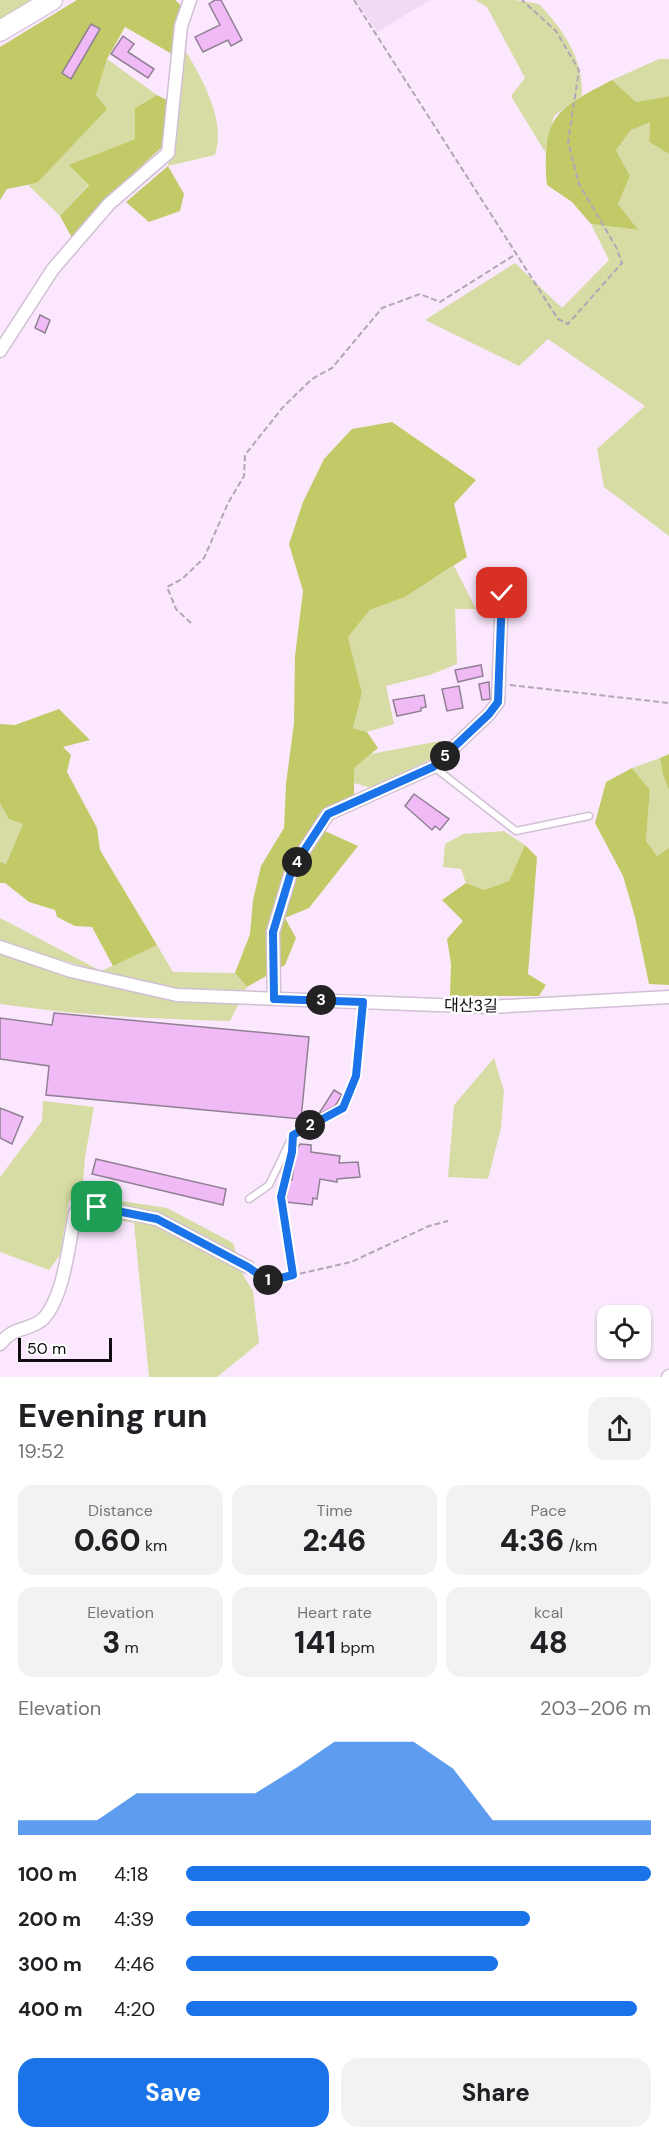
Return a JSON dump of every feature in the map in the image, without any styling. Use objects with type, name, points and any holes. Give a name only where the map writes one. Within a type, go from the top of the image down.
[{"type":"highway","points":[[0,31],[52,0]]},
{"type":"street","points":[[0,351],[53,268],[109,204],[168,153],[181,26],[190,0]]},
{"type":"street","points":[[274,999],[273,932],[292,869],[328,814],[433,767],[489,714],[498,702],[502,593]]},
{"type":"street","name":"대산3길","points":[[0,947],[71,971],[177,995],[490,1007],[669,997]]},
{"type":"street","points":[[0,1344],[8,1334],[42,1320],[57,1298],[75,1213],[97,1207],[157,1219],[248,1267]]},
{"type":"lane","points":[[433,767],[516,831],[589,816]]},
{"type":"lane","points":[[249,1199],[270,1185],[293,1135],[343,1108],[356,1076],[363,1002]]},
{"type":"path","points":[[354,0],[558,319],[568,324],[622,262],[616,247],[579,184],[568,142],[579,70],[556,31],[522,0]]},
{"type":"path","points":[[191,623],[176,609],[167,587],[182,579],[204,558],[228,503],[244,476],[245,455],[283,407],[312,379],[332,368],[382,309],[420,294],[440,302],[516,254]]},
{"type":"path","points":[[498,684],[669,703]]},
{"type":"path","points":[[289,1163],[281,1197],[293,1275]]},
{"type":"path","points":[[248,1267],[268,1281],[351,1262],[429,1226],[448,1221]]},
{"type":"shaded area","points":[[356,0],[430,0],[377,32]]},
{"type":"green space","points":[[0,0],[35,0],[0,20]]},
{"type":"green space","points":[[77,0],[175,0],[183,7],[172,54],[125,27],[107,59],[96,95],[107,109],[37,183],[7,189],[0,200],[0,47]]},
{"type":"green space","points":[[475,0],[515,0],[539,4],[556,24],[570,46],[579,69],[582,95],[554,116],[545,152],[511,96],[525,78],[487,7]]},
{"type":"green space","points":[[183,47],[210,99],[218,128],[218,142],[215,155],[168,166],[177,116]]},
{"type":"green space","points":[[107,59],[157,95],[135,108],[135,139],[70,165],[89,184],[60,216],[28,185],[37,183],[106,109],[96,95]]},
{"type":"green space","points":[[659,59],[669,59],[669,96],[636,102],[612,80]]},
{"type":"green space","points":[[612,80],[636,102],[669,96],[669,154],[649,142],[650,122],[631,130],[616,150],[630,176],[618,204],[638,230],[591,224],[572,202],[547,185],[547,144],[556,118],[565,108]]},
{"type":"green space","points":[[157,95],[167,100],[162,147],[126,180],[72,238],[60,216],[89,185],[69,165],[135,139],[135,108]]},
{"type":"green space","points":[[650,121],[649,142],[669,154],[669,536],[604,487],[597,449],[645,406],[548,339],[519,366],[425,320],[515,263],[562,308],[609,260],[591,224],[636,230],[618,204],[630,176],[616,150],[631,130]]},
{"type":"green space","points":[[168,166],[184,194],[180,211],[149,222],[126,202]]},
{"type":"green space","points":[[392,422],[476,480],[454,504],[467,557],[405,597],[370,610],[348,637],[362,693],[353,728],[367,732],[378,748],[354,768],[354,800],[316,827],[358,846],[309,908],[285,918],[296,938],[285,965],[247,987],[235,973],[250,934],[253,900],[261,866],[284,828],[286,784],[294,723],[295,656],[303,591],[289,544],[303,502],[324,459],[352,429]]},
{"type":"green space","points":[[454,566],[476,609],[455,609],[457,664],[430,675],[386,686],[394,724],[367,732],[353,728],[362,693],[348,637],[370,610],[405,597]]},
{"type":"green space","points":[[59,709],[90,740],[63,747],[71,755],[67,772],[97,828],[100,850],[157,945],[113,966],[92,927],[75,926],[57,917],[55,910],[29,902],[5,883],[0,883],[0,862],[6,864],[23,824],[9,819],[0,803],[0,724],[15,725]]},
{"type":"green space","points":[[440,741],[443,749],[429,760],[371,788],[354,783],[354,768],[371,754]]},
{"type":"green space","points":[[669,754],[669,790],[660,758]]},
{"type":"green space","points":[[660,758],[669,790],[669,848],[657,856],[646,841],[650,790],[632,768]]},
{"type":"green space","points":[[632,768],[650,790],[646,841],[657,856],[669,848],[669,985],[649,984],[635,917],[623,876],[595,823],[606,782]]},
{"type":"green space","points":[[0,803],[23,824],[6,864],[0,862]]},
{"type":"green space","points":[[504,831],[525,845],[509,881],[484,890],[466,883],[461,869],[443,867],[445,844],[463,834]]},
{"type":"green space","points":[[525,845],[537,857],[528,974],[546,985],[539,996],[450,996],[451,964],[447,939],[463,921],[442,900],[466,883],[484,890],[509,881]]},
{"type":"green space","points":[[0,918],[101,971],[157,945],[173,972],[235,973],[247,987],[230,1021],[115,1016],[0,1004],[0,954],[93,969],[0,943]]},
{"type":"green space","points":[[494,1058],[504,1091],[501,1128],[488,1179],[448,1177],[454,1105]]},
{"type":"green space","points":[[43,1101],[94,1107],[85,1157],[82,1195],[69,1201],[60,1255],[49,1270],[0,1252],[0,1177],[42,1121]]},
{"type":"green space","points":[[82,1195],[167,1208],[233,1243],[243,1275],[253,1291],[259,1343],[217,1377],[149,1377],[134,1223],[109,1219],[85,1220]]},
{"type":"building","points":[[215,0],[221,0],[242,40],[231,46],[228,40],[203,52],[195,37],[220,25],[209,4]]},
{"type":"building","points":[[91,24],[100,29],[71,79],[62,73]]},
{"type":"building","points":[[123,36],[134,44],[128,52],[154,69],[148,78],[111,54]]},
{"type":"building","points":[[40,315],[50,320],[45,333],[35,328]]},
{"type":"building","points":[[481,665],[483,676],[458,682],[455,670]]},
{"type":"building","points":[[489,682],[490,699],[482,700],[479,684]]},
{"type":"building","points":[[459,686],[463,708],[447,711],[442,689]]},
{"type":"building","points":[[424,695],[426,707],[421,708],[421,711],[397,716],[393,700]]},
{"type":"building","points":[[414,794],[449,819],[440,830],[435,826],[432,830],[405,806]]},
{"type":"building","points":[[54,1013],[309,1037],[301,1119],[46,1095],[49,1066],[0,1059],[0,1018],[52,1025]]},
{"type":"building","points":[[334,1090],[342,1095],[335,1106],[318,1115]]},
{"type":"building","points":[[0,1108],[23,1117],[12,1144],[0,1138]]},
{"type":"building","points":[[300,1144],[311,1145],[311,1152],[340,1156],[339,1163],[358,1162],[360,1177],[337,1179],[337,1182],[320,1179],[317,1199],[313,1198],[312,1205],[286,1202],[296,1150]]},
{"type":"building","points":[[96,1159],[226,1189],[223,1205],[92,1174]]},
{"type":"route","points":[[97,1207],[157,1219],[248,1267],[268,1281],[293,1275],[281,1197],[292,1152],[293,1135],[343,1108],[356,1076],[363,1002],[274,999],[273,932],[292,869],[328,814],[433,767],[489,714],[498,702],[502,593]]}]
